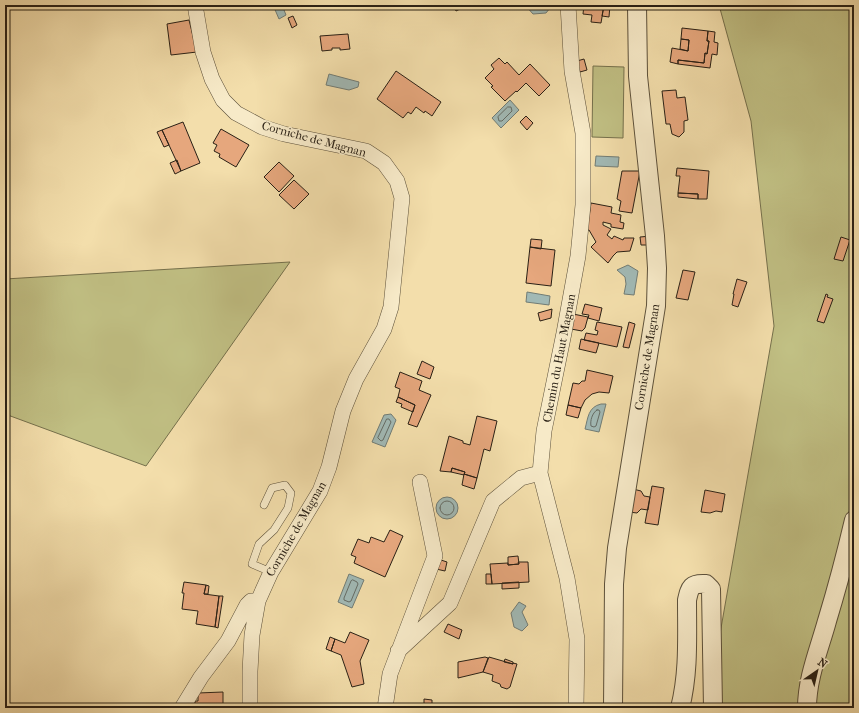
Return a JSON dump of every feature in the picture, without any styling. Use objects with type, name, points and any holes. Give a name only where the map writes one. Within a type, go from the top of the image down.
[{"type":"street","name":"Corniche de Magnan","points":[[194,5],[203,52],[212,79],[223,100],[236,113],[262,127],[284,134],[366,151],[384,163],[397,181],[402,198],[391,307],[384,329],[356,379],[344,411],[329,467],[320,491],[271,572],[258,601],[252,635],[250,708]]},
{"type":"street","name":"Chemin du Haut Magnan","points":[[568,5],[572,71],[583,133],[583,205],[578,256],[544,431],[540,472],[567,578],[577,639],[576,708]]},
{"type":"street","name":"Corniche de Magnan","points":[[613,708],[614,584],[617,548],[656,306],[657,268],[655,236],[638,76],[637,5]]},
{"type":"street","points":[[398,652],[450,603],[493,501],[521,478],[540,472]]},
{"type":"street","points":[[385,708],[390,674],[435,556],[420,482]]},
{"type":"street","points":[[807,708],[807,694],[812,670],[839,581],[854,520]]},
{"type":"street","points":[[680,708],[687,668],[687,600],[692,586],[706,584],[711,590],[713,708]]},
{"type":"street","points":[[182,708],[201,677],[228,641],[247,605],[251,601],[258,601]]},
{"type":"lane","points":[[264,505],[272,488],[284,485],[292,493],[288,508],[274,530],[259,544],[252,564],[271,572]]},
{"type":"shaded area","points":[[719,5],[854,5],[854,708],[707,708],[774,326],[751,121]]},
{"type":"shaded area","points":[[593,66],[624,67],[623,138],[592,137]]},
{"type":"shaded area","points":[[290,262],[146,466],[5,414],[5,279]]},
{"type":"water","points":[[273,5],[282,5],[286,15],[279,19]]},
{"type":"water","points":[[525,5],[550,8],[546,13],[533,14]]},
{"type":"water","points":[[329,74],[359,82],[358,87],[349,90],[326,85]]},
{"type":"water","points":[[510,100],[519,110],[501,128],[492,118]]},
{"type":"water","points":[[596,156],[619,157],[618,167],[595,166]]},
{"type":"water","points":[[628,265],[638,271],[634,295],[624,294],[626,284],[625,277],[617,270]]},
{"type":"water","points":[[527,292],[550,296],[549,305],[526,302]]},
{"type":"water","points":[[606,404],[599,432],[585,429],[591,410],[597,405]]},
{"type":"water","points":[[391,414],[396,420],[385,447],[372,442],[384,415]]},
{"type":"water","points":[[443,497],[451,497],[458,504],[458,512],[451,519],[443,519],[436,512],[436,504]]},
{"type":"water","points":[[349,574],[364,580],[352,608],[338,602]]},
{"type":"water","points":[[519,602],[526,606],[522,612],[528,625],[522,631],[514,627],[511,613]]},
{"type":"building","points":[[453,5],[468,5],[456,11]]},
{"type":"building","points":[[584,5],[604,5],[601,23],[591,22],[592,15],[583,14]]},
{"type":"building","points":[[604,5],[610,5],[609,17],[602,16]]},
{"type":"building","points":[[293,16],[297,25],[292,28],[288,18]]},
{"type":"building","points":[[189,20],[197,52],[171,55],[167,24]]},
{"type":"building","points":[[682,28],[708,31],[707,41],[709,41],[707,54],[705,53],[704,63],[678,60],[678,64],[670,62],[672,48],[688,51],[689,40],[681,39]]},
{"type":"building","points":[[708,31],[715,32],[714,42],[718,43],[717,55],[712,54],[710,68],[678,64],[678,60],[704,63],[705,53],[707,54],[709,41],[707,41]]},
{"type":"building","points":[[348,34],[350,49],[340,50],[340,48],[332,48],[332,50],[322,51],[320,36]]},
{"type":"building","points":[[681,39],[689,40],[688,51],[680,49]]},
{"type":"building","points":[[499,58],[505,64],[507,62],[519,75],[530,64],[550,85],[539,96],[526,83],[505,101],[491,87],[493,86],[485,78],[494,69],[491,65]]},
{"type":"building","points":[[584,59],[587,70],[580,72],[577,61]]},
{"type":"building","points":[[396,71],[441,102],[432,116],[425,111],[424,113],[416,107],[411,114],[408,112],[403,118],[377,99]]},
{"type":"building","points":[[676,90],[677,98],[685,97],[688,120],[684,121],[684,132],[679,137],[672,134],[670,124],[666,124],[662,91]]},
{"type":"building","points":[[526,116],[533,123],[527,130],[520,122]]},
{"type":"building","points":[[183,122],[200,163],[181,171],[162,130]]},
{"type":"building","points":[[221,129],[249,145],[236,167],[219,157],[220,154],[214,151],[217,145],[213,143]]},
{"type":"building","points":[[162,130],[169,145],[164,147],[157,132]]},
{"type":"building","points":[[177,160],[181,171],[175,174],[170,163]]},
{"type":"building","points":[[279,162],[294,176],[279,192],[264,177]]},
{"type":"building","points":[[677,168],[709,171],[707,199],[698,199],[698,194],[678,193],[680,176],[676,176]]},
{"type":"building","points":[[622,171],[640,171],[632,213],[619,211],[621,201],[617,199]]},
{"type":"building","points":[[294,180],[309,194],[294,209],[279,195]]},
{"type":"building","points":[[678,193],[698,194],[698,199],[678,197]]},
{"type":"building","points":[[591,203],[612,207],[611,213],[621,215],[620,222],[624,223],[623,229],[611,227],[611,224],[603,222],[603,225],[611,229],[607,235],[612,239],[614,236],[623,240],[624,238],[634,238],[630,251],[617,252],[608,263],[591,247],[596,242],[589,230],[587,230]]},
{"type":"building","points":[[651,236],[651,245],[641,245],[640,237]]},
{"type":"building","points":[[841,237],[850,240],[843,261],[834,259]]},
{"type":"building","points":[[531,239],[542,240],[541,249],[530,247]]},
{"type":"building","points":[[530,247],[555,250],[551,286],[526,283]]},
{"type":"building","points":[[683,270],[695,272],[688,300],[676,298]]},
{"type":"building","points":[[737,279],[747,282],[738,307],[732,305]]},
{"type":"building","points":[[826,294],[828,295],[827,297],[833,299],[824,323],[817,321]]},
{"type":"building","points":[[585,304],[602,308],[599,321],[588,318],[589,315],[582,314]]},
{"type":"building","points":[[552,309],[551,318],[540,321],[538,313]]},
{"type":"building","points":[[573,314],[588,317],[585,328],[582,331],[571,329]]},
{"type":"building","points":[[597,322],[622,327],[617,347],[584,340],[586,333],[597,335],[598,331],[595,330]]},
{"type":"building","points":[[629,322],[635,324],[629,348],[623,347]]},
{"type":"building","points":[[581,339],[599,343],[596,353],[579,349]]},
{"type":"building","points":[[422,361],[434,367],[430,379],[417,374]]},
{"type":"building","points":[[587,370],[613,376],[609,393],[599,392],[592,394],[585,400],[581,408],[568,405],[573,383],[579,384],[582,381],[585,381]]},
{"type":"building","points":[[400,372],[422,381],[419,390],[431,395],[417,427],[408,424],[415,405],[398,397],[400,389],[395,387]]},
{"type":"building","points":[[398,397],[415,405],[413,412],[401,407],[402,404],[396,402]]},
{"type":"building","points":[[568,405],[581,408],[578,418],[566,415]]},
{"type":"building","points":[[477,416],[497,421],[490,451],[484,449],[477,478],[452,468],[451,472],[440,471],[449,436],[470,445]]},
{"type":"building","points":[[452,468],[465,472],[464,475],[451,472]]},
{"type":"building","points":[[464,474],[477,478],[474,489],[462,485]]},
{"type":"building","points":[[652,486],[664,488],[658,525],[645,523]]},
{"type":"building","points":[[633,489],[641,491],[644,496],[650,497],[648,510],[641,509],[637,513],[629,512]]},
{"type":"building","points":[[705,490],[725,494],[722,512],[701,512]]},
{"type":"building","points":[[390,530],[403,536],[385,577],[354,563],[356,557],[351,555],[358,539],[369,543],[371,537],[384,542]]},
{"type":"building","points":[[518,556],[519,564],[508,565],[508,557]]},
{"type":"building","points":[[438,559],[447,562],[445,571],[436,569]]},
{"type":"building","points":[[518,562],[528,562],[529,582],[492,584],[490,564],[508,563],[508,565],[519,564]]},
{"type":"building","points":[[486,574],[491,574],[492,584],[486,584]]},
{"type":"building","points":[[184,582],[206,585],[204,594],[219,596],[215,627],[196,624],[198,611],[182,609]]},
{"type":"building","points":[[519,582],[519,588],[502,589],[502,583]]},
{"type":"building","points":[[206,585],[209,586],[208,594],[204,594]]},
{"type":"building","points":[[219,596],[223,596],[218,628],[215,627]]},
{"type":"building","points":[[448,624],[462,630],[459,639],[444,632]]},
{"type":"building","points":[[350,632],[369,640],[360,661],[364,684],[352,687],[341,655],[331,651],[335,639],[345,643]]},
{"type":"building","points":[[330,637],[335,639],[331,651],[326,649]]},
{"type":"building","points":[[485,657],[488,658],[483,672],[458,678],[458,662]]},
{"type":"building","points":[[489,657],[517,664],[510,687],[507,689],[492,681],[493,675],[483,672]]},
{"type":"building","points":[[505,659],[513,662],[513,664],[504,662]]},
{"type":"building","points":[[223,692],[223,708],[195,708],[195,701],[198,701],[198,693]]},
{"type":"building","points":[[424,699],[432,700],[432,708],[424,707]]}]
